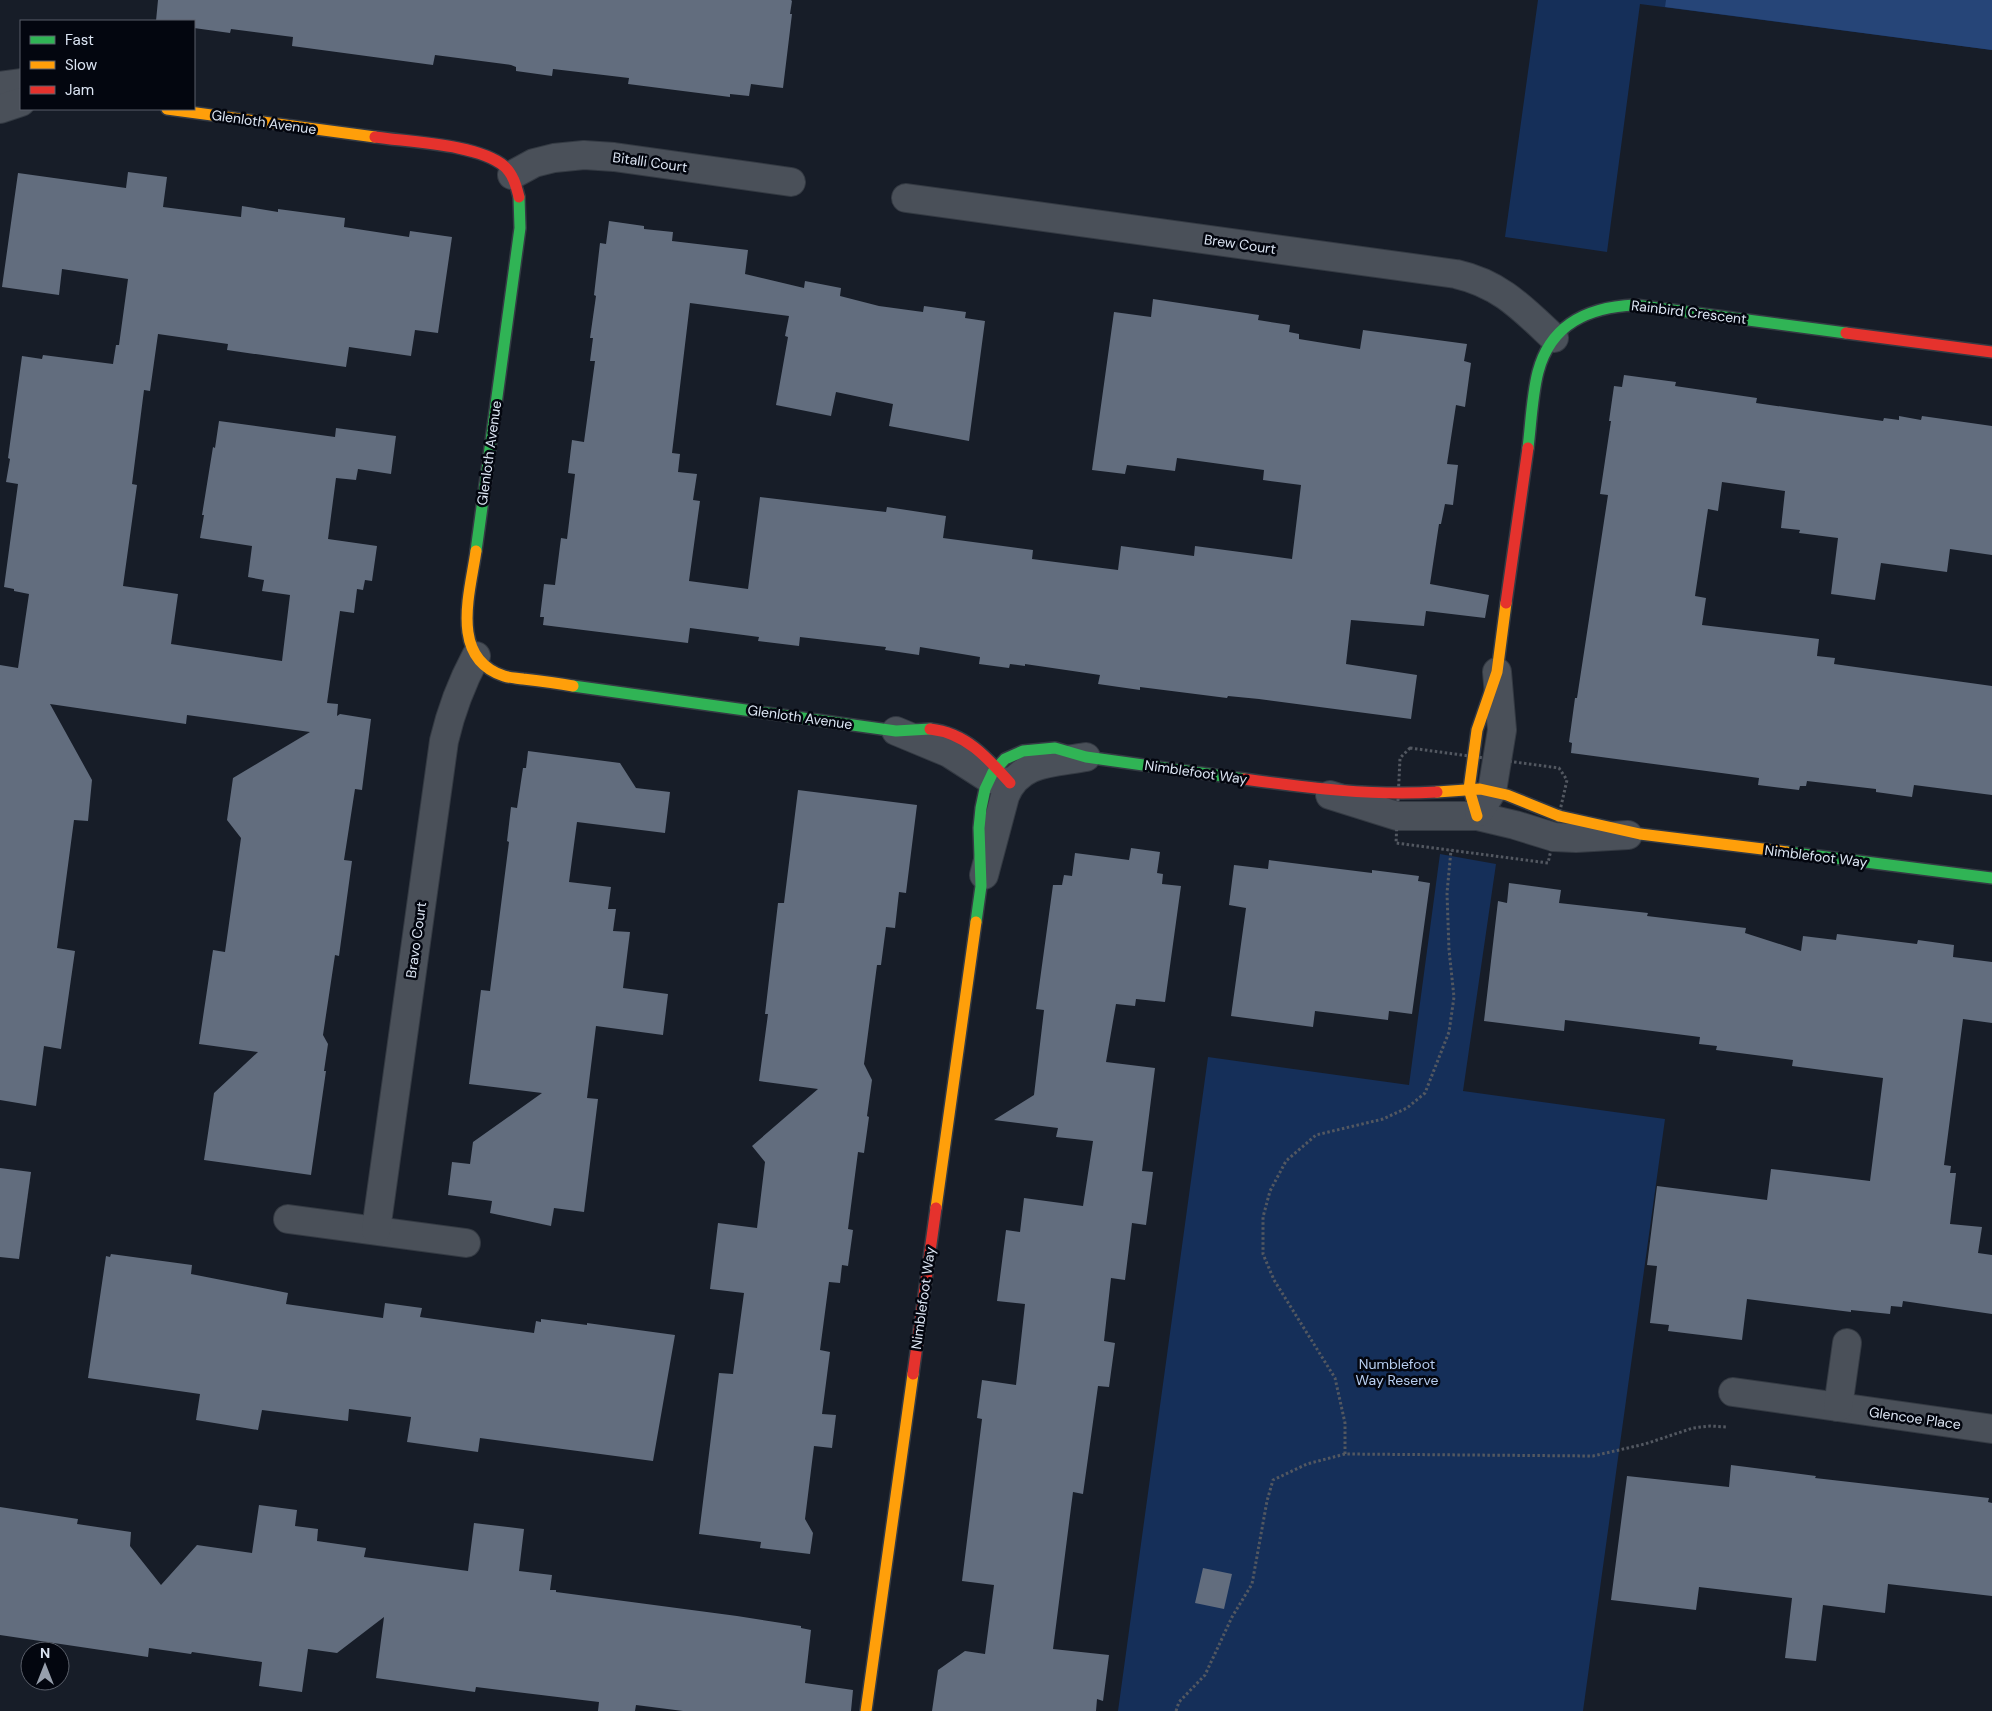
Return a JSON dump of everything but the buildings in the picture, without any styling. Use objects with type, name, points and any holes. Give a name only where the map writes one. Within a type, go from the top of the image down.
[{"type":"street","points":[[0,86],[20,83]]},
{"type":"street","points":[[0,109],[20,102]]},
{"type":"street","name":"Glenloth Avenue","points":[[174,110],[486,154],[502,163],[512,175],[518,188],[521,205],[520,228],[467,616],[467,639],[476,656],[487,668],[504,676],[896,731],[950,753],[998,776]]},
{"type":"street","name":"Bitalli Court","points":[[512,175],[534,163],[554,158],[584,155],[614,157],[791,182]]},
{"type":"street","name":"Brew Court","points":[[906,198],[1456,274],[1477,279],[1496,288],[1554,338]]},
{"type":"street","name":"Rainbird Crescent","points":[[1477,816],[1480,790],[1502,730],[1497,672],[1537,381],[1545,353],[1554,338],[1573,321],[1595,309],[1614,304],[1635,304],[1992,352]]},
{"type":"street","name":"Bravo Court","points":[[376,1230],[444,741],[452,708],[463,680],[476,656]]},
{"type":"street","name":"Nimblefoot Way","points":[[866,1711],[981,886],[1005,796],[998,776],[1023,771],[1037,765],[1086,757],[1306,788],[1399,794],[1480,790],[1507,795],[1559,816],[1640,834],[1992,878]]},
{"type":"street","name":"Nimblefoot Way","points":[[1306,788],[1397,816],[1477,816],[1554,837],[1576,838],[1640,834]]},
{"type":"street","points":[[288,1219],[466,1243]]},
{"type":"street","points":[[1838,1407],[1847,1343]]},
{"type":"street","name":"Glencoe Place","points":[[1733,1392],[1992,1429]]},
{"type":"path","points":[[1344,1454],[1345,1424],[1335,1378],[1274,1280],[1264,1254],[1263,1217],[1270,1191],[1286,1160],[1316,1135],[1383,1119],[1407,1108],[1425,1093],[1449,1032],[1454,997],[1449,950],[1447,893],[1451,850]]},
{"type":"path","points":[[1176,1711],[1179,1702],[1205,1675],[1232,1617],[1252,1584],[1266,1501],[1273,1480],[1307,1464],[1344,1454],[1593,1456],[1645,1444],[1693,1428],[1710,1426],[1728,1427]]},
{"type":"green space","points":[[1538,0],[1992,0],[1992,50],[1640,4],[1607,252],[1505,237]]},
{"type":"green space","name":"Numblefoot Way Reserve","points":[[1440,854],[1496,864],[1463,1091],[1665,1119],[1583,1711],[1118,1711],[1208,1057],[1409,1085]]},
{"type":"shaded area","points":[[1666,0],[1992,0],[1992,50],[1665,7]]},
{"type":"traffic: fast","points":[[476,551],[520,228],[519,197]]},
{"type":"traffic: fast","points":[[1528,448],[1534,390],[1544,355],[1552,341],[1562,330],[1588,314],[1602,309],[1635,305],[1846,333]]},
{"type":"traffic: fast","points":[[573,686],[896,731],[930,729]]},
{"type":"traffic: fast","points":[[976,922],[981,886],[979,828],[981,808],[985,789],[993,772],[1005,759],[1023,751],[1055,748],[1086,757],[1244,779]]},
{"type":"traffic: fast","points":[[1787,852],[1992,878]]},
{"type":"traffic: slow","points":[[174,110],[375,137]]},
{"type":"traffic: slow","points":[[476,551],[470,586],[467,622],[469,640],[476,655],[487,667],[504,676],[573,686]]},
{"type":"traffic: slow","points":[[1477,816],[1469,789],[1477,730],[1497,672],[1506,603]]},
{"type":"traffic: slow","points":[[1437,792],[1480,789],[1507,795],[1559,816],[1640,834],[1787,852]]},
{"type":"traffic: slow","points":[[936,1208],[976,922]]},
{"type":"traffic: slow","points":[[866,1711],[913,1374]]},
{"type":"traffic: jam","points":[[375,137],[442,145],[478,153],[504,166],[512,176],[519,197]]},
{"type":"traffic: jam","points":[[1846,333],[1992,352]]},
{"type":"traffic: jam","points":[[1506,603],[1528,448]]},
{"type":"traffic: jam","points":[[930,729],[943,731],[965,741],[993,764],[1010,783]]},
{"type":"traffic: jam","points":[[1244,779],[1364,792],[1437,792]]},
{"type":"traffic: jam","points":[[913,1374],[936,1208]]}]
